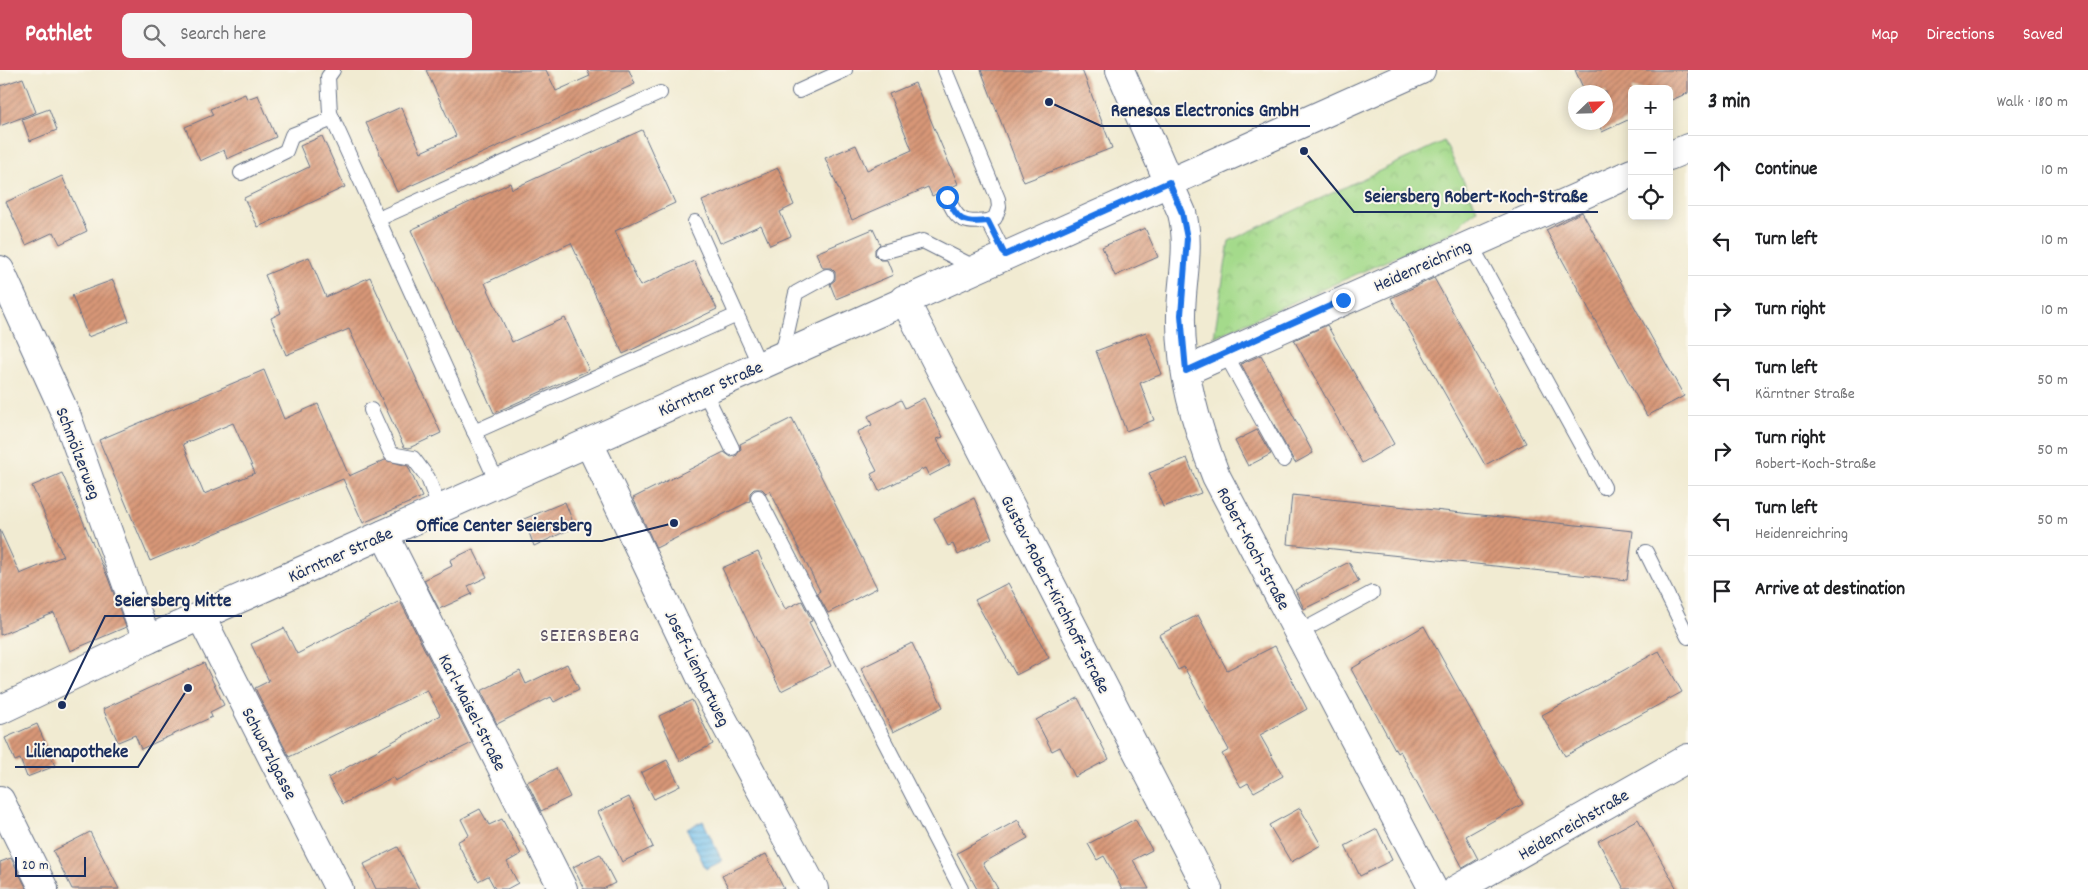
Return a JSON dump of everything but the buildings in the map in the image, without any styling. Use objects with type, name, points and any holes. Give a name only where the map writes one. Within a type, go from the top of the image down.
[{"type":"street","name":"Robert-Koch-Straße","points":[[1120,70],[1182,213],[1187,238],[1181,315],[1186,371],[1199,433],[1216,476],[1433,889]]},
{"type":"street","name":"Kärntner Straße","points":[[0,710],[149,639],[589,443],[904,299],[1421,70]]},
{"type":"street","points":[[1673,154],[1688,148]]},
{"type":"street","name":"Heidenreichring","points":[[1186,371],[1628,175]]},
{"type":"street","name":"Schmölzerweg","points":[[0,270],[67,417],[141,624],[149,639]]},
{"type":"street","name":"Gustav-Robert-Kirchhoff-Straße","points":[[904,299],[1208,889]]},
{"type":"street","name":"Josef-Lienhartweg","points":[[589,443],[706,688],[814,889]]},
{"type":"street","name":"Karl-Maisel-Straße","points":[[384,534],[563,889]]},
{"type":"street","name":"Schwarzlgasse","points":[[201,617],[339,889]]},
{"type":"street","name":"Heidenreichstraße","points":[[1457,889],[1688,758]]},
{"type":"street","points":[[0,800],[44,889]]},
{"type":"lane","points":[[333,70],[328,77],[330,113],[492,471],[495,485]]},
{"type":"lane","points":[[799,91],[845,70]]},
{"type":"lane","points":[[945,70],[998,199],[998,212],[995,218],[988,221],[967,222],[954,214],[947,197]]},
{"type":"lane","points":[[378,219],[660,92]]},
{"type":"lane","points":[[241,173],[286,151],[292,135],[333,119]]},
{"type":"lane","points":[[988,221],[1005,255]]},
{"type":"lane","points":[[695,222],[737,315],[771,360]]},
{"type":"lane","points":[[883,252],[923,241],[976,268]]},
{"type":"lane","points":[[1470,244],[1604,487]]},
{"type":"lane","points":[[771,360],[796,293],[827,276]]},
{"type":"lane","points":[[474,432],[737,315]]},
{"type":"lane","points":[[1225,353],[1284,460]]},
{"type":"lane","points":[[704,391],[732,448]]},
{"type":"lane","points":[[371,410],[391,454],[413,458],[428,478],[440,510]]},
{"type":"lane","points":[[758,496],[961,889]]},
{"type":"lane","points":[[1646,552],[1688,637]]},
{"type":"lane","points":[[1298,633],[1372,594]]},
{"type":"green space","points":[[1444,141],[1477,209],[1452,232],[1214,337],[1229,241]]},
{"type":"water","points":[[703,821],[722,861],[706,869],[687,829]]},
{"type":"place","name":"Renesas Electronics GmbH","points":[[1049,102]]},
{"type":"place","name":"Seiersberg Robert-Koch-Straße","points":[[1304,151]]},
{"type":"place","name":"Office Center Seiersberg","points":[[674,523]]},
{"type":"place","name":"Lilienapotheke","points":[[188,688]]},
{"type":"place","name":"Seiersberg Mitte","points":[[62,705]]},
{"type":"district","name":"SEIERSBERG","points":[[590,634]]},
{"type":"route","points":[[947,197],[954,214],[960,219],[967,222],[988,221],[1005,255],[1169,182],[1186,226],[1187,249],[1181,315],[1186,371],[1343,300]]}]
